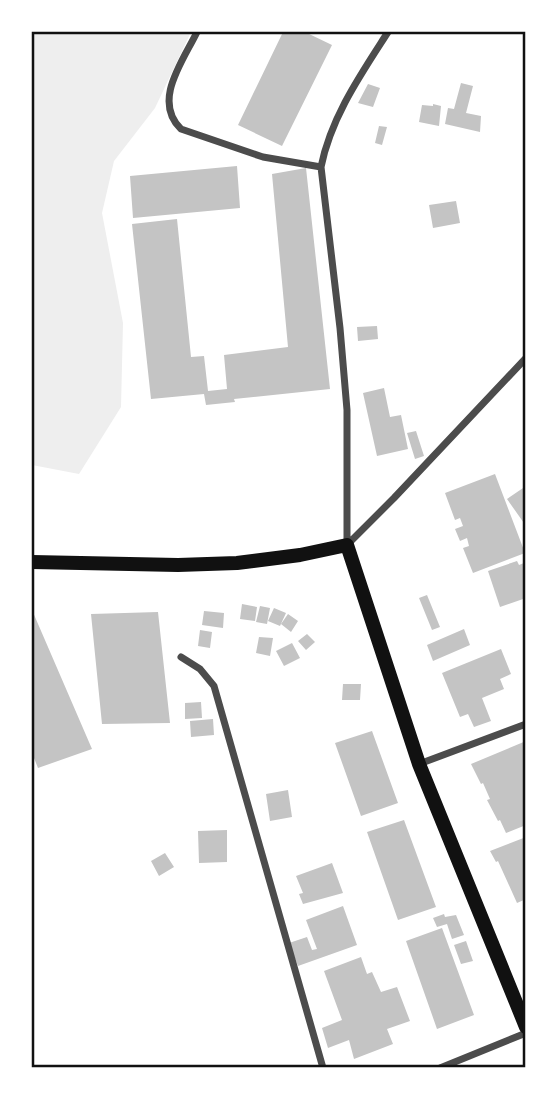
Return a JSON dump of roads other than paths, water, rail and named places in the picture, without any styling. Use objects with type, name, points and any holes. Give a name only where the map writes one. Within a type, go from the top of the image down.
[{"type":"main road","points":[[32,562],[178,565],[237,563],[300,555],[346,545],[419,764],[526,1027]]},
{"type":"street","points":[[197,32],[172,81],[168,105],[172,120],[181,129],[263,157],[321,167]]},
{"type":"street","points":[[346,545],[347,410],[321,167],[326,142],[335,120],[388,32]]},
{"type":"street","points":[[346,545],[526,358]]},
{"type":"street","points":[[181,657],[200,669],[214,686],[323,1068]]},
{"type":"street","points":[[419,764],[526,724]]},
{"type":"street","points":[[440,1068],[526,1033]]}]
